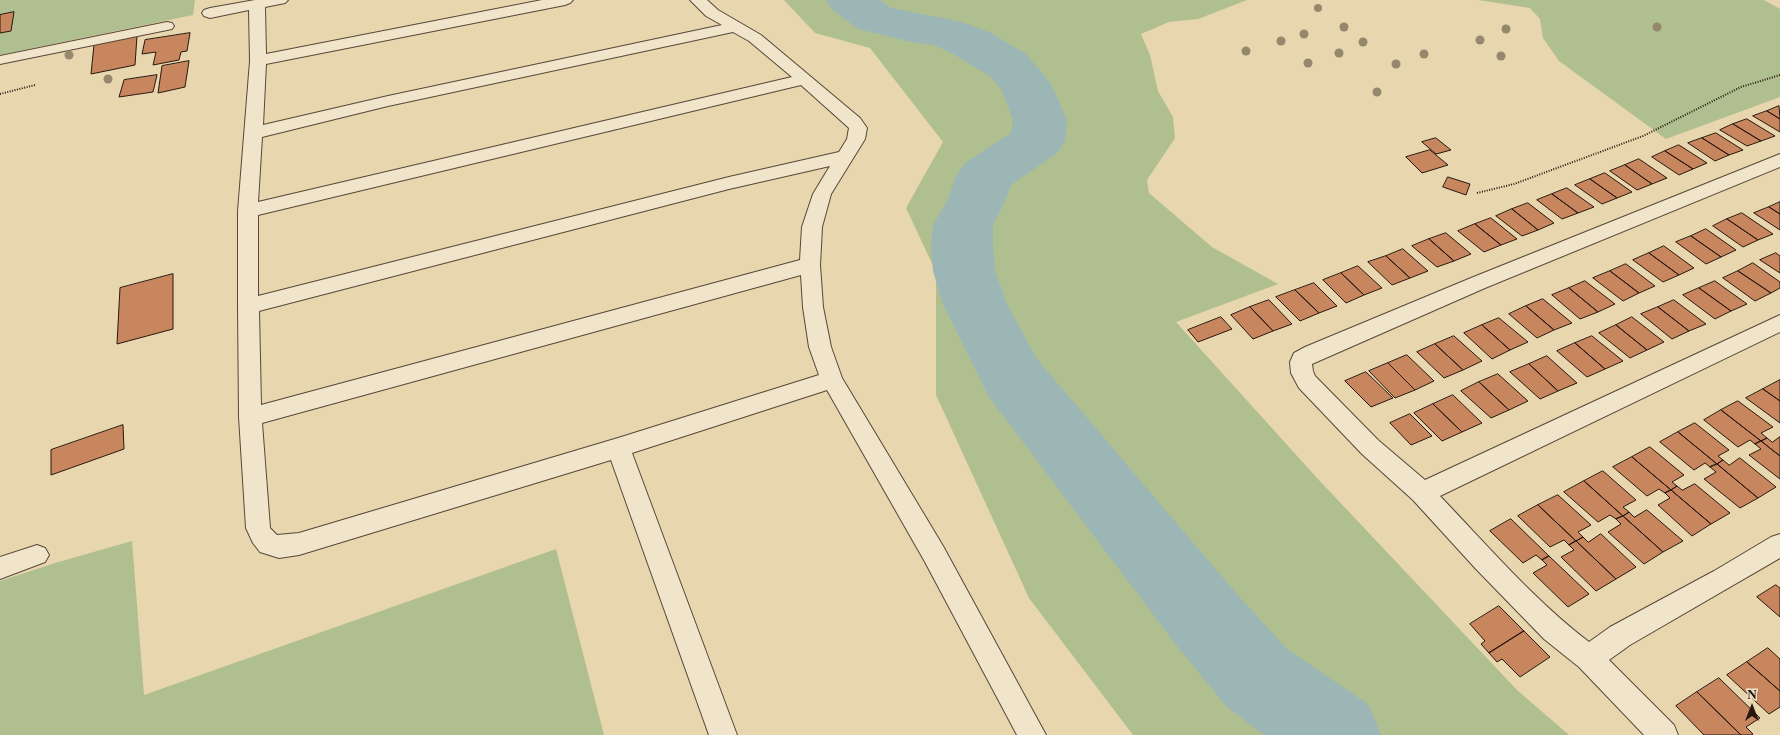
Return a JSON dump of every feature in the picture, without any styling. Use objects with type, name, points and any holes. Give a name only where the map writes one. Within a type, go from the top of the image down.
[{"type":"street","points":[[210,13],[280,0]]},
{"type":"street","points":[[258,61],[565,0]]},
{"type":"street","points":[[698,0],[712,12],[755,38],[805,79],[854,122],[858,128],[856,139],[843,157],[822,194],[812,227],[810,265],[813,307],[820,347],[832,380],[934,554],[1032,735]]},
{"type":"street","points":[[257,5],[258,61],[248,211],[250,417],[258,528],[262,539],[270,546],[299,544],[618,448],[832,380]]},
{"type":"street","points":[[254,133],[396,99],[735,27]]},
{"type":"street","points":[[248,211],[805,79]]},
{"type":"street","points":[[248,306],[721,185],[843,157]]},
{"type":"street","points":[[1664,735],[1589,658],[1553,630],[1422,494],[1370,446],[1307,382],[1302,375],[1300,368],[1302,359],[1486,280],[1780,160]]},
{"type":"street","points":[[250,417],[810,265]]},
{"type":"street","points":[[1422,494],[1780,323]]},
{"type":"street","points":[[618,448],[723,735]]},
{"type":"street","points":[[1589,658],[1620,636],[1780,546]]},
{"type":"lane","points":[[0,60],[166,26]]},
{"type":"lane","points":[[0,568],[37,556]]},
{"type":"path","points":[[1477,193],[1514,184],[1643,136],[1742,87],[1780,75]]},
{"type":"path","points":[[0,94],[35,85]]},
{"type":"green space","points":[[0,0],[195,0],[193,15],[0,55]]},
{"type":"green space","points":[[784,0],[1247,0],[1198,19],[1169,22],[1141,34],[1150,55],[1158,91],[1173,117],[1175,138],[1147,180],[1149,193],[1212,247],[1278,284],[1176,322],[1317,478],[1517,690],[1569,735],[1133,735],[1029,598],[936,395],[936,272],[906,208],[943,142],[870,48],[815,33]]},
{"type":"green space","points":[[1478,0],[1764,0],[1780,9],[1780,97],[1666,139],[1559,61],[1543,38],[1540,19],[1530,8]]},
{"type":"green space","points":[[132,541],[144,695],[556,549],[604,735],[0,735],[0,581],[55,563]]},
{"type":"building","points":[[14,12],[11,31],[0,33],[0,15]]},
{"type":"building","points":[[190,33],[187,51],[181,52],[179,60],[153,65],[156,52],[142,54],[145,40]]},
{"type":"building","points":[[137,36],[135,65],[91,74],[94,45]]},
{"type":"building","points":[[189,61],[185,87],[158,93],[162,66]]},
{"type":"building","points":[[157,75],[153,92],[119,97],[124,80]]},
{"type":"building","points":[[1779,106],[1780,119],[1767,111]]},
{"type":"building","points":[[1767,111],[1780,119],[1780,132],[1753,116]]},
{"type":"building","points":[[1747,119],[1775,136],[1761,141],[1733,124]]},
{"type":"building","points":[[1733,124],[1761,141],[1747,146],[1720,130]]},
{"type":"building","points":[[1716,133],[1743,150],[1729,155],[1702,138]]},
{"type":"building","points":[[1436,138],[1451,150],[1436,154],[1422,142]]},
{"type":"building","points":[[1702,138],[1729,155],[1715,161],[1688,143]]},
{"type":"building","points":[[1679,145],[1707,163],[1693,169],[1665,151]]},
{"type":"building","points":[[1430,150],[1448,165],[1422,173],[1406,157]]},
{"type":"building","points":[[1665,151],[1693,169],[1679,175],[1652,157]]},
{"type":"building","points":[[1639,159],[1667,178],[1652,184],[1625,165]]},
{"type":"building","points":[[1625,165],[1652,184],[1637,190],[1610,171]]},
{"type":"building","points":[[1605,173],[1632,192],[1617,198],[1590,179]]},
{"type":"building","points":[[1448,177],[1470,184],[1466,195],[1443,187]]},
{"type":"building","points":[[1590,179],[1617,198],[1602,204],[1575,185]]},
{"type":"building","points":[[1567,188],[1594,207],[1578,213],[1552,194]]},
{"type":"building","points":[[1552,194],[1578,213],[1562,219],[1537,200]]},
{"type":"building","points":[[1780,202],[1780,214],[1769,207]]},
{"type":"building","points":[[1528,203],[1554,223],[1538,230],[1512,209]]},
{"type":"building","points":[[1769,207],[1780,214],[1780,230],[1754,213]]},
{"type":"building","points":[[1512,209],[1538,230],[1522,236],[1496,216]]},
{"type":"building","points":[[1742,213],[1773,234],[1758,240],[1727,219]]},
{"type":"building","points":[[1491,218],[1517,239],[1501,245],[1475,224]]},
{"type":"building","points":[[1727,219],[1758,240],[1743,247],[1713,226]]},
{"type":"building","points":[[1475,224],[1501,245],[1484,252],[1458,231]]},
{"type":"building","points":[[1706,229],[1736,250],[1721,257],[1691,236]]},
{"type":"building","points":[[1446,233],[1471,254],[1454,261],[1429,239]]},
{"type":"building","points":[[1691,236],[1721,257],[1706,264],[1676,242]]},
{"type":"building","points":[[1429,239],[1454,261],[1437,267],[1412,246]]},
{"type":"building","points":[[1664,246],[1694,268],[1679,275],[1649,253]]},
{"type":"building","points":[[1403,249],[1428,271],[1410,278],[1386,256]]},
{"type":"building","points":[[1649,253],[1679,275],[1663,282],[1633,260]]},
{"type":"building","points":[[1776,253],[1780,256],[1780,273],[1760,260]]},
{"type":"building","points":[[1386,256],[1410,278],[1392,285],[1368,262]]},
{"type":"building","points":[[1753,263],[1780,282],[1780,288],[1771,293],[1738,271]]},
{"type":"building","points":[[1626,264],[1655,286],[1639,293],[1610,271]]},
{"type":"building","points":[[1358,266],[1382,288],[1364,295],[1341,273]]},
{"type":"building","points":[[1610,271],[1639,293],[1623,301],[1593,278]]},
{"type":"building","points":[[1738,271],[1771,293],[1755,301],[1723,278]]},
{"type":"building","points":[[1341,273],[1364,295],[1346,303],[1323,280]]},
{"type":"building","points":[[173,274],[173,329],[117,344],[120,288]]},
{"type":"building","points":[[1585,281],[1615,304],[1598,312],[1569,288]]},
{"type":"building","points":[[1715,281],[1747,304],[1731,311],[1699,288]]},
{"type":"building","points":[[1314,283],[1337,306],[1319,313],[1295,290]]},
{"type":"building","points":[[1569,288],[1598,312],[1580,319],[1552,295]]},
{"type":"building","points":[[1699,288],[1731,311],[1715,319],[1683,295]]},
{"type":"building","points":[[1295,290],[1319,313],[1300,321],[1276,297]]},
{"type":"building","points":[[1543,299],[1572,323],[1554,330],[1526,306]]},
{"type":"building","points":[[1269,300],[1292,324],[1273,331],[1250,307]]},
{"type":"building","points":[[1674,300],[1706,324],[1689,331],[1658,307]]},
{"type":"building","points":[[1526,306],[1554,330],[1537,338],[1509,314]]},
{"type":"building","points":[[1250,307],[1273,331],[1253,339],[1231,315]]},
{"type":"building","points":[[1658,307],[1689,331],[1672,339],[1641,314]]},
{"type":"building","points":[[1221,317],[1232,329],[1198,342],[1188,330]]},
{"type":"building","points":[[1632,317],[1664,342],[1647,350],[1616,325]]},
{"type":"building","points":[[1499,318],[1528,342],[1510,350],[1482,325]]},
{"type":"building","points":[[1482,325],[1510,350],[1492,359],[1464,333]]},
{"type":"building","points":[[1616,325],[1647,350],[1630,358],[1599,333]]},
{"type":"building","points":[[1454,336],[1482,361],[1463,370],[1435,344]]},
{"type":"building","points":[[1592,336],[1623,361],[1605,369],[1575,343]]},
{"type":"building","points":[[1575,343],[1605,369],[1587,377],[1557,351]]},
{"type":"building","points":[[1435,344],[1463,370],[1444,378],[1417,352]]},
{"type":"building","points":[[1407,355],[1434,381],[1415,390],[1388,363]]},
{"type":"building","points":[[1547,356],[1577,383],[1558,391],[1529,364]]},
{"type":"building","points":[[1388,363],[1415,390],[1395,398],[1369,371]]},
{"type":"building","points":[[1529,364],[1558,391],[1540,399],[1510,372]]},
{"type":"building","points":[[1366,372],[1393,398],[1371,407],[1345,381]]},
{"type":"building","points":[[1498,374],[1528,401],[1509,410],[1479,382]]},
{"type":"building","points":[[1780,380],[1780,401],[1763,389]]},
{"type":"building","points":[[1479,382],[1509,410],[1491,418],[1461,391]]},
{"type":"building","points":[[1763,389],[1780,401],[1780,423],[1746,398]]},
{"type":"building","points":[[1453,395],[1482,423],[1462,432],[1433,404]]},
{"type":"building","points":[[1738,401],[1773,427],[1761,433],[1767,438],[1761,441],[1721,410]]},
{"type":"building","points":[[1433,404],[1462,432],[1442,441],[1414,413]]},
{"type":"building","points":[[1721,410],[1761,441],[1755,444],[1750,440],[1738,447],[1704,420]]},
{"type":"building","points":[[1410,414],[1432,436],[1411,445],[1390,423]]},
{"type":"building","points":[[1695,423],[1729,450],[1718,456],[1723,460],[1717,464],[1678,432]]},
{"type":"building","points":[[123,425],[124,449],[51,475],[51,450]]},
{"type":"building","points":[[1678,432],[1717,464],[1710,467],[1705,463],[1694,470],[1660,442]]},
{"type":"building","points":[[1780,437],[1780,456],[1761,441],[1767,438],[1772,442]]},
{"type":"building","points":[[1761,441],[1780,456],[1780,479],[1749,455],[1761,449],[1755,444]]},
{"type":"building","points":[[1650,447],[1684,475],[1672,482],[1677,486],[1671,490],[1632,457]]},
{"type":"building","points":[[1632,457],[1671,490],[1665,493],[1659,489],[1647,496],[1613,467]]},
{"type":"building","points":[[1740,458],[1776,487],[1758,498],[1717,464],[1723,460],[1729,465]]},
{"type":"building","points":[[1717,464],[1758,498],[1740,508],[1704,479],[1716,472],[1710,467]]},
{"type":"building","points":[[1603,471],[1636,500],[1623,507],[1629,512],[1623,516],[1584,481]]},
{"type":"building","points":[[1584,481],[1623,516],[1616,519],[1610,515],[1598,522],[1564,492]]},
{"type":"building","points":[[1695,484],[1730,513],[1711,524],[1671,490],[1677,486],[1682,490]]},
{"type":"building","points":[[1671,490],[1711,524],[1692,536],[1658,505],[1670,498],[1665,493]]},
{"type":"building","points":[[1558,495],[1591,525],[1578,532],[1583,537],[1576,541],[1538,505]]},
{"type":"building","points":[[1538,505],[1576,541],[1569,545],[1564,540],[1550,547],[1518,516]]},
{"type":"building","points":[[1647,510],[1683,541],[1663,552],[1623,516],[1629,512],[1634,517]]},
{"type":"building","points":[[1623,516],[1663,552],[1644,564],[1608,532],[1621,524],[1616,519]]},
{"type":"building","points":[[1511,519],[1549,556],[1542,560],[1536,555],[1523,563],[1490,531]]},
{"type":"building","points":[[1601,534],[1636,567],[1616,579],[1576,541],[1583,537],[1588,542]]},
{"type":"building","points":[[1576,541],[1616,579],[1596,591],[1561,557],[1574,550],[1569,545]]},
{"type":"building","points":[[1549,556],[1589,594],[1568,607],[1533,573],[1547,565],[1542,560]]},
{"type":"building","points":[[1776,585],[1780,588],[1780,617],[1757,597]]},
{"type":"building","points":[[1499,606],[1524,631],[1489,653],[1481,644],[1485,641],[1470,624]]},
{"type":"building","points":[[1524,631],[1550,657],[1520,677],[1502,659],[1497,662],[1489,653]]},
{"type":"building","points":[[1768,648],[1780,659],[1780,691],[1747,662]]},
{"type":"building","points":[[1747,662],[1780,691],[1780,707],[1769,714],[1727,675]]},
{"type":"building","points":[[1719,678],[1760,718],[1746,727],[1753,734],[1741,735],[1697,692]]},
{"type":"building","points":[[1697,692],[1741,735],[1704,735],[1676,706]]},
{"type":"waterway","points":[[850,0],[875,19],[911,27],[945,32],[971,43],[1008,65],[1026,86],[1040,120],[1037,141],[1011,157],[985,176],[977,199],[963,225],[962,244],[964,271],[975,304],[1013,378],[1206,619],[1257,678],[1337,735]]}]
